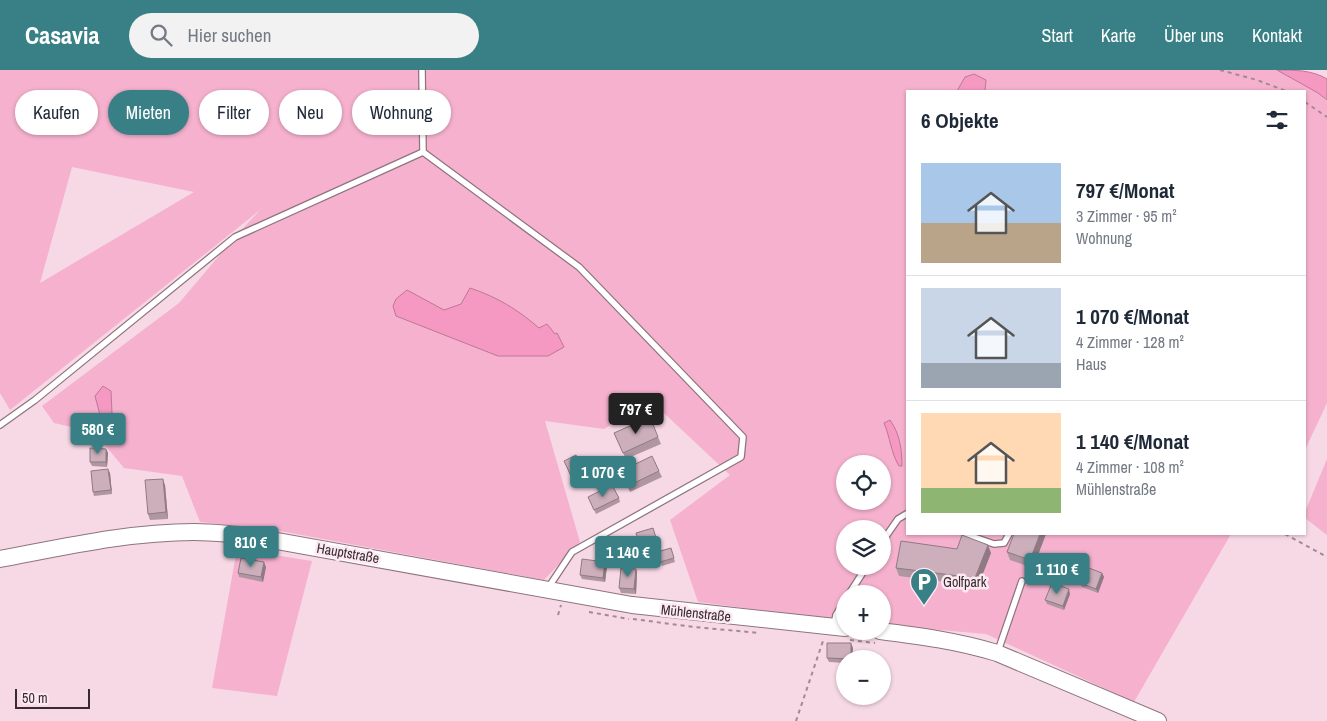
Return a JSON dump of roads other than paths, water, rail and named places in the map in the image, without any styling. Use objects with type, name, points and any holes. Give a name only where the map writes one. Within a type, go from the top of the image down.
[{"type":"main road","name":"Hauptstraße","points":[[0,559],[148,534],[195,532],[244,535],[275,540],[547,590]]},
{"type":"main road","name":"Mühlenstraße","points":[[547,590],[668,610],[835,633]]},
{"type":"main road","points":[[891,637],[933,637],[970,644],[997,652],[1158,721]]},
{"type":"lane","points":[[422,70],[423,152]]},
{"type":"lane","points":[[0,425],[35,400],[235,237],[423,152]]},
{"type":"lane","points":[[423,152],[579,267],[743,437],[741,457],[572,552],[547,590]]},
{"type":"lane","points":[[891,529],[898,519],[906,514]]},
{"type":"lane","points":[[968,535],[994,544],[1004,543],[1008,535]]},
{"type":"lane","points":[[997,652],[1022,581]]},
{"type":"lane","points":[[835,633],[836,615]]},
{"type":"place","name":"Golfpark","points":[[924,606]]}]
